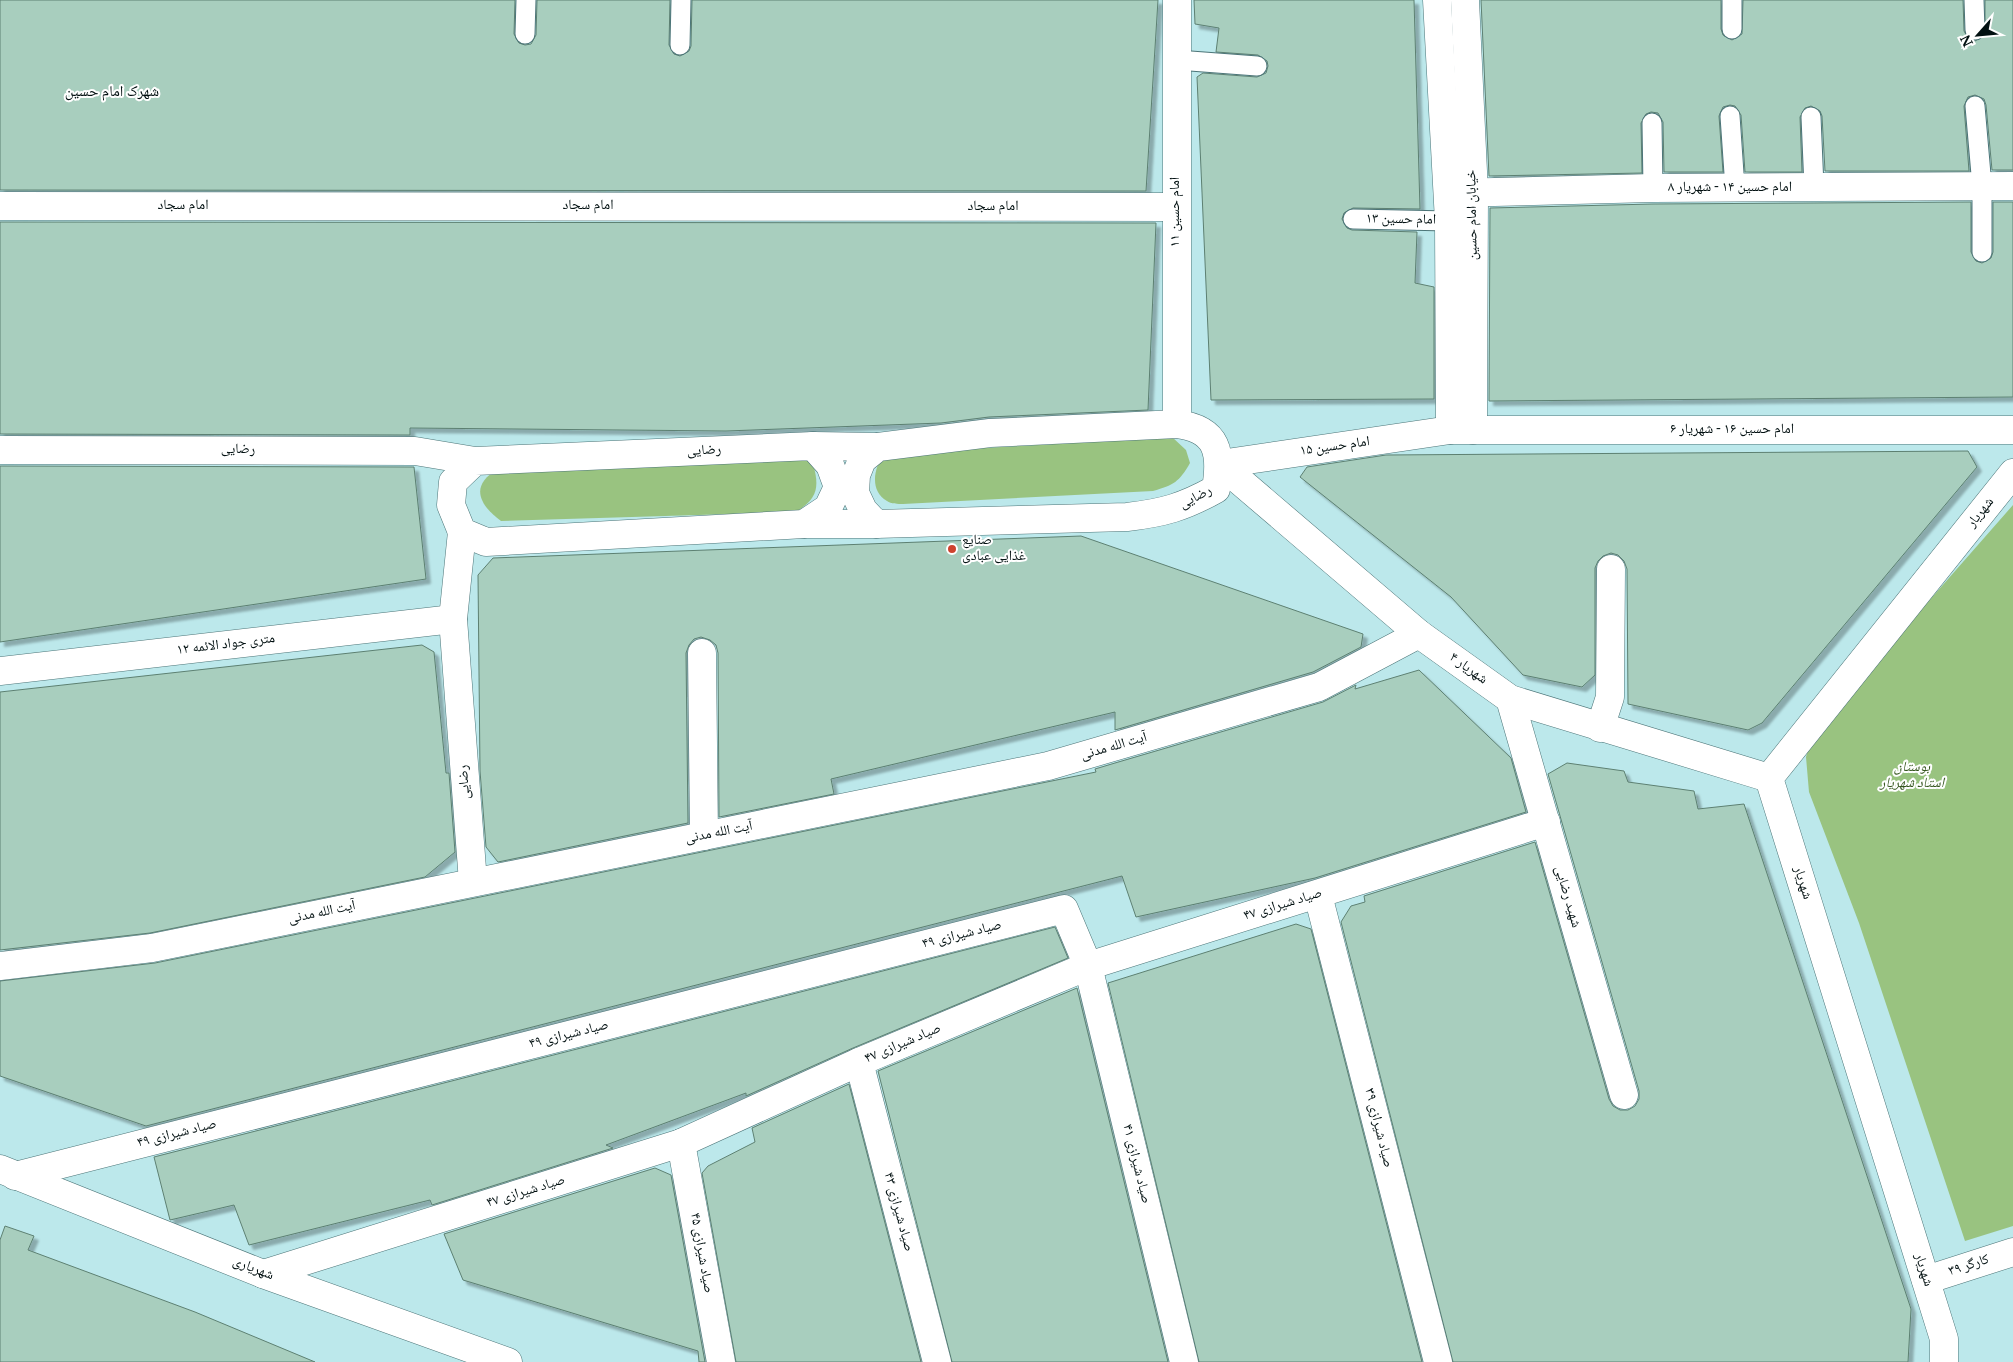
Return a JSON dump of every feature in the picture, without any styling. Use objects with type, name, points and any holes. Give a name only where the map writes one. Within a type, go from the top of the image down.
[{"type":"street","name":"امام حسین ۱۱","points":[[1176,0],[1177,424]]},
{"type":"street","name":"خیابان امام حسین","points":[[1437,0],[1461,193],[1449,221],[1462,430]]},
{"type":"street","name":"خیابان امام حسین","points":[[1462,430],[1461,193],[1465,0]]},
{"type":"street","name":"امام حسین ۱۴ - شهریار ۸","points":[[1461,193],[1653,188],[2013,186]]},
{"type":"street","name":"امام سجاد","points":[[0,206],[1176,207]]},
{"type":"street","name":"رضایی","points":[[0,450],[415,451],[476,461],[813,446],[878,447],[990,433],[1177,424],[1194,426],[1212,440],[1220,464],[1216,489],[1188,505],[1155,514],[1126,517],[876,524],[804,524],[486,542],[462,532]]},
{"type":"street","name":"امام حسین ۱۶ - شهریار ۶","points":[[1462,430],[2013,430]]},
{"type":"street","name":"امام حسین ۱۵","points":[[1220,464],[1462,430]]},
{"type":"street","points":[[804,524],[828,508],[838,487],[830,465],[813,446]]},
{"type":"street","points":[[876,524],[863,510],[856,493],[856,475],[862,460],[878,447]]},
{"type":"street","name":"رضایی","points":[[473,882],[453,619],[462,532],[451,505],[453,482],[476,461]]},
{"type":"street","name":"شهریار ۴","points":[[1220,464],[1418,634],[1510,699],[1769,778]]},
{"type":"street","name":"شهریار","points":[[1944,1362],[1944,1339],[1769,778],[2013,473]]},
{"type":"street","points":[[1600,728],[1610,697],[1610,569]]},
{"type":"street","name":"۱۲ متری جواد الائمه","points":[[0,671],[453,619]]},
{"type":"street","name":"آیت الله مدنی","points":[[0,966],[152,948],[1048,766],[1319,687],[1418,634]]},
{"type":"street","points":[[702,653],[704,836]]},
{"type":"street","name":"شهید رضایی","points":[[1510,699],[1624,1095]]},
{"type":"street","name":"صیاد شیرازی ۴۷","points":[[263,1274],[681,1143],[859,1062],[1088,966],[1546,822]]},
{"type":"street","name":"صیاد شیرازی ۳۹","points":[[1318,894],[1438,1362]]},
{"type":"street","name":"صیاد شیرازی ۴۹","points":[[7,1172],[1064,909],[1088,966]]},
{"type":"street","name":"صیاد شیرازی ۴۱","points":[[1088,966],[1184,1362]]},
{"type":"street","name":"صیاد شیرازی ۴۳","points":[[859,1062],[937,1362]]},
{"type":"street","name":"صیاد شیرازی ۴۵","points":[[681,1143],[721,1362]]},
{"type":"street","name":"شهریاری","points":[[7,1172],[263,1274],[508,1362]]},
{"type":"street","name":"کارگر ۳۹","points":[[1926,1280],[2013,1252]]},
{"type":"lane","points":[[525,34],[526,0]]},
{"type":"lane","points":[[680,45],[681,0]]},
{"type":"lane","points":[[1732,0],[1732,29]]},
{"type":"lane","points":[[1974,0],[1975,30]]},
{"type":"lane","points":[[1177,60],[1257,66]]},
{"type":"lane","points":[[1974,106],[1982,186],[1982,252]]},
{"type":"lane","points":[[1730,116],[1734,188]]},
{"type":"lane","points":[[1811,117],[1814,187]]},
{"type":"lane","points":[[1652,123],[1653,188]]},
{"type":"lane","name":"امام حسین ۱۳","points":[[1354,219],[1449,221]]},
{"type":"green space","points":[[1172,437],[1186,450],[1190,463],[1183,475],[1175,482],[1153,491],[899,504],[889,502],[881,497],[875,479],[878,465],[884,454]]},
{"type":"green space","points":[[802,457],[813,464],[816,486],[812,497],[796,512],[501,521],[487,508],[480,495],[483,481],[498,469]]},
{"type":"green space","name":"بوستان استاد شهریار","points":[[2013,505],[2013,1226],[1965,1241],[1859,923],[1809,792],[1806,757],[1813,733]]},
{"type":"building","points":[[0,0],[515,0],[514,34],[519,43],[525,45],[531,44],[536,35],[537,0],[670,0],[669,45],[674,54],[680,56],[689,51],[691,46],[692,0],[1158,0],[1146,191],[0,190]]},
{"type":"building","points":[[1194,0],[1414,0],[1420,209],[1353,208],[1344,213],[1342,219],[1347,228],[1352,230],[1417,232],[1415,283],[1434,287],[1434,399],[1211,400],[1197,77],[1203,73],[1257,77],[1266,73],[1268,66],[1267,61],[1258,55],[1216,52],[1219,28],[1195,24]]},
{"type":"building","points":[[1481,0],[1721,0],[1721,29],[1723,35],[1732,40],[1742,34],[1743,0],[1963,0],[1964,31],[1969,40],[1975,41],[1985,35],[1985,0],[2013,0],[2013,170],[1992,170],[1986,105],[1984,99],[1975,95],[1968,97],[1964,106],[1969,171],[1825,171],[1822,116],[1820,111],[1811,106],[1805,108],[1800,117],[1802,172],[1745,172],[1741,115],[1735,106],[1730,105],[1723,107],[1719,116],[1723,172],[1664,172],[1663,122],[1658,113],[1651,112],[1646,114],[1641,123],[1642,173],[1489,176]]},
{"type":"building","points":[[1971,202],[1971,252],[1976,261],[1982,263],[1991,258],[1993,252],[1993,202],[2013,202],[2013,397],[1489,401],[1490,208],[1653,204]]},
{"type":"building","points":[[0,222],[1156,223],[1148,410],[989,417],[941,423],[726,431],[410,428],[410,435],[0,434]]},
{"type":"building","points":[[1968,451],[1977,467],[1762,723],[1748,730],[1628,704],[1627,569],[1624,561],[1618,555],[1611,553],[1603,556],[1595,568],[1595,675],[1582,687],[1523,675],[1451,597],[1300,477],[1307,467],[1386,455]]},
{"type":"building","points":[[0,466],[414,467],[426,579],[0,642]]},
{"type":"building","points":[[1081,536],[1363,634],[1361,647],[1313,672],[1115,730],[1115,712],[831,779],[834,794],[719,817],[718,653],[716,645],[710,640],[701,637],[694,639],[686,653],[688,823],[498,862],[486,847],[480,771],[478,575],[493,558]]},
{"type":"building","points":[[422,645],[434,652],[446,773],[449,773],[455,852],[425,877],[150,933],[0,950],[0,692]]},
{"type":"building","points":[[1419,670],[1511,758],[1526,812],[1315,878],[1136,917],[1122,876],[146,1126],[0,1076],[0,981],[155,963],[1096,772],[1095,769],[1323,702],[1356,685],[1355,689]]},
{"type":"building","points":[[1567,763],[1624,771],[1628,782],[1694,791],[1698,809],[1744,804],[1911,1309],[1908,1362],[1453,1362],[1341,922],[1351,906],[1365,902],[1364,896],[1535,842],[1609,1099],[1613,1106],[1620,1110],[1628,1110],[1635,1106],[1639,1099],[1639,1091],[1548,774]]},
{"type":"building","points":[[1296,924],[1311,929],[1422,1362],[1199,1362],[1108,983]]},
{"type":"building","points":[[1055,927],[1068,958],[853,1048],[746,1096],[746,1093],[606,1145],[613,1148],[432,1205],[430,1200],[249,1245],[234,1205],[170,1220],[154,1157]]},
{"type":"building","points":[[1077,988],[1168,1362],[952,1362],[878,1071]]},
{"type":"building","points":[[849,1084],[921,1362],[736,1362],[702,1173],[708,1166],[755,1142],[752,1128]]},
{"type":"building","points":[[655,1168],[671,1175],[705,1362],[699,1362],[698,1351],[463,1280],[444,1234]]},
{"type":"building","points":[[5,1226],[34,1236],[28,1250],[195,1312],[315,1362],[0,1362],[0,1240]]},
{"type":"place","name":"صنایع غذایی عبادی","points":[[952,549]]},
{"type":"district","name":"شهرک امام حسین","points":[[112,93]]}]
